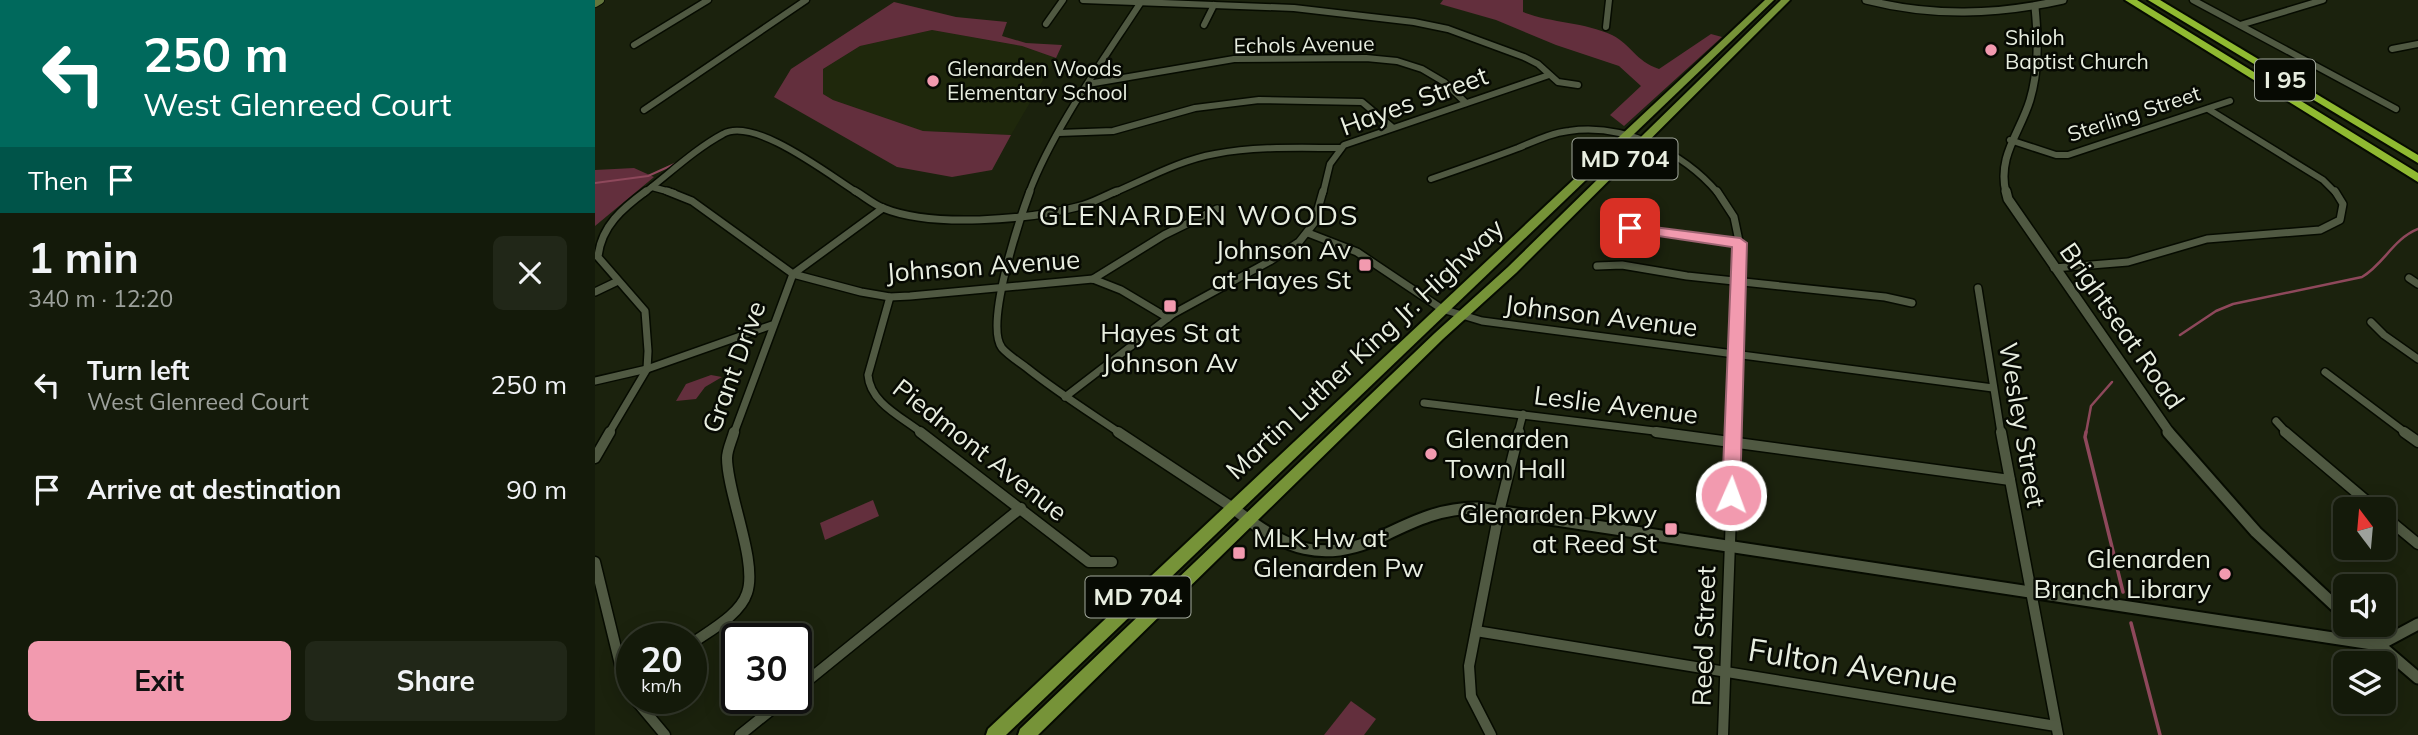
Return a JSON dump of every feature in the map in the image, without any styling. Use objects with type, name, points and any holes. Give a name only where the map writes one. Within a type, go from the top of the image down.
[{"type":"highway","name":"I 95","points":[[2130,0],[2418,178]]},
{"type":"highway","name":"I 95","points":[[2153,0],[2418,160]]},
{"type":"main road","points":[[595,2],[600,0]]},
{"type":"main road","name":"Martin Luther King Jr. Highway","points":[[994,735],[1770,0]]},
{"type":"main road","name":"Martin Luther King Jr. Highway","points":[[1026,735],[1786,0]]},
{"type":"street","points":[[634,45],[708,0]]},
{"type":"street","points":[[644,110],[806,0]]},
{"type":"street","points":[[1047,24],[1063,0]]},
{"type":"street","points":[[1083,0],[1294,8],[1440,27],[1524,57],[1538,64],[1561,83],[1578,85]]},
{"type":"street","points":[[1606,27],[1609,0]]},
{"type":"street","points":[[1866,0],[1903,9],[1954,15],[1990,14],[2063,0]]},
{"type":"street","points":[[2193,0],[2396,109]]},
{"type":"street","points":[[2241,25],[2323,0]]},
{"type":"street","points":[[1141,2],[1088,84],[1036,175],[1020,218],[1003,287],[996,321],[997,341],[1006,352],[1065,397],[1287,546],[1320,552],[1366,544],[1420,516],[1442,509],[1464,507],[2379,645],[2418,624]]},
{"type":"street","name":"Brightseat Road","points":[[2034,4],[2038,48],[2035,78],[2028,107],[2010,140],[2002,169],[2008,198],[2142,396],[2199,471],[2277,552],[2333,604]]},
{"type":"street","points":[[1204,24],[1214,5]]},
{"type":"street","points":[[2392,49],[2418,44]]},
{"type":"street","name":"Echols Avenue","points":[[1088,84],[1234,59],[1378,59],[1422,69],[1444,82],[1466,103]]},
{"type":"street","name":"Hayes Street","points":[[1308,233],[1318,212],[1333,157],[1353,140],[1549,75]]},
{"type":"street","points":[[1059,133],[1106,132],[1133,127],[1195,108],[1259,100],[1362,102],[1392,127]]},
{"type":"street","name":"Sterling Street","points":[[2010,140],[2056,155],[2068,155],[2229,101]]},
{"type":"street","points":[[2053,268],[2128,262],[2207,239],[2320,230],[2340,220],[2343,204],[2328,184],[2208,109]]},
{"type":"street","points":[[595,458],[647,369],[645,312],[598,257],[596,244],[617,212],[725,132],[744,129],[763,134],[883,208],[937,218],[1020,218],[1088,204],[1206,156],[1257,149],[1341,148]]},
{"type":"street","name":"Reed Street","points":[[1431,179],[1556,133],[1599,129],[1626,134],[1685,163],[1716,189],[1732,213],[1740,243],[1723,735]]},
{"type":"street","name":"Johnson Avenue","points":[[652,187],[692,201],[793,274],[890,297],[1093,279],[1121,290],[1168,318]]},
{"type":"street","points":[[793,274],[883,208]]},
{"type":"street","points":[[1093,279],[1164,235],[1217,209]]},
{"type":"street","points":[[1630,228],[1740,243]]},
{"type":"street","points":[[1065,397],[1168,318],[1204,294],[1281,253],[1308,233]]},
{"type":"street","name":"Johnson Avenue","points":[[1308,233],[1357,253],[1442,309],[1493,323],[1993,387]]},
{"type":"street","points":[[1597,266],[1622,264],[1664,273],[1885,297],[1912,303]]},
{"type":"street","name":"Grant Drive","points":[[707,631],[734,612],[747,594],[749,586],[745,549],[727,457],[772,326],[793,274]]},
{"type":"street","points":[[2409,278],[2418,284]]},
{"type":"street","points":[[595,292],[618,281]]},
{"type":"street","name":"Wesley Street","points":[[1978,288],[1993,387],[2057,731]]},
{"type":"street","name":"Piedmont Avenue","points":[[890,297],[868,376],[871,391],[880,401],[1089,562],[1112,562]]},
{"type":"street","points":[[2371,323],[2418,359]]},
{"type":"street","points":[[595,381],[647,369],[772,326]]},
{"type":"street","points":[[2325,372],[2418,442]]},
{"type":"street","name":"Leslie Avenue","points":[[1424,402],[1733,441],[2010,480]]},
{"type":"street","points":[[1491,735],[1476,709],[1469,687],[1469,666],[1499,512],[1523,414]]},
{"type":"street","points":[[2276,421],[2293,439],[2363,497]]},
{"type":"street","points":[[812,677],[1021,508]]},
{"type":"street","points":[[2396,526],[2418,544]]},
{"type":"street","points":[[595,562],[616,638]]},
{"type":"street","name":"Fulton Avenue","points":[[1476,631],[2057,731]]},
{"type":"street","points":[[2370,637],[2418,678]]},
{"type":"street","points":[[648,714],[665,735]]},
{"type":"street","points":[[740,735],[766,714]]},
{"type":"shaded area","points":[[1443,0],[1523,0],[1523,12],[1591,27],[1612,35],[1644,61],[1659,69],[1711,34],[1722,37],[1624,126],[1610,115],[1641,86],[1619,66],[1556,45],[1496,20],[1440,4]]},
{"type":"shaded area","points":[[894,2],[956,17],[1007,22],[1002,36],[1026,43],[1062,45],[1056,58],[1022,46],[932,30],[860,46],[823,69],[823,94],[833,100],[923,131],[1011,135],[992,170],[952,177],[897,167],[774,97],[791,69]]},
{"type":"shaded area","name":"Glenarden Woods Elementary School","points":[[932,30],[1022,46],[1056,58],[1011,135],[923,131],[833,100],[823,94],[823,69],[860,46]]},
{"type":"shaded area","points":[[634,168],[654,177],[595,226],[595,170]]},
{"type":"shaded area","points":[[711,375],[722,377],[705,387],[696,399],[676,401],[686,384]]},
{"type":"shaded area","points":[[873,500],[879,516],[825,540],[820,523]]},
{"type":"shaded area","points":[[1351,701],[1376,719],[1364,735],[1324,735]]},
{"type":"waterway","points":[[595,183],[648,176],[679,162]]},
{"type":"waterway","points":[[2180,335],[2216,311],[2233,304],[2362,277],[2395,245],[2418,229]]},
{"type":"waterway","points":[[2086,433],[2091,406],[2112,382]]},
{"type":"waterway","points":[[2086,432],[2085,437],[2123,592]]},
{"type":"waterway","points":[[2131,623],[2160,735]]},
{"type":"place","name":"Shiloh Baptist Church","points":[[1991,50]]},
{"type":"place","name":"Glenarden Woods Elementary School","points":[[933,81]]},
{"type":"place","name":"Johnson Av at Hayes St","points":[[1365,265]]},
{"type":"place","name":"Hayes St at Johnson Av","points":[[1170,306]]},
{"type":"place","name":"Glenarden Town Hall","points":[[1431,454]]},
{"type":"place","name":"Glenarden Pkwy at Reed St","points":[[1671,529]]},
{"type":"place","name":"MLK Hw at Glenarden Pw","points":[[1239,553]]},
{"type":"place","name":"Glenarden Branch Library","points":[[2225,574]]},
{"type":"district","name":"GLENARDEN WOODS","points":[[1199,215]]},
{"type":"route","points":[[1630,228],[1740,243],[1731,495]]}]
